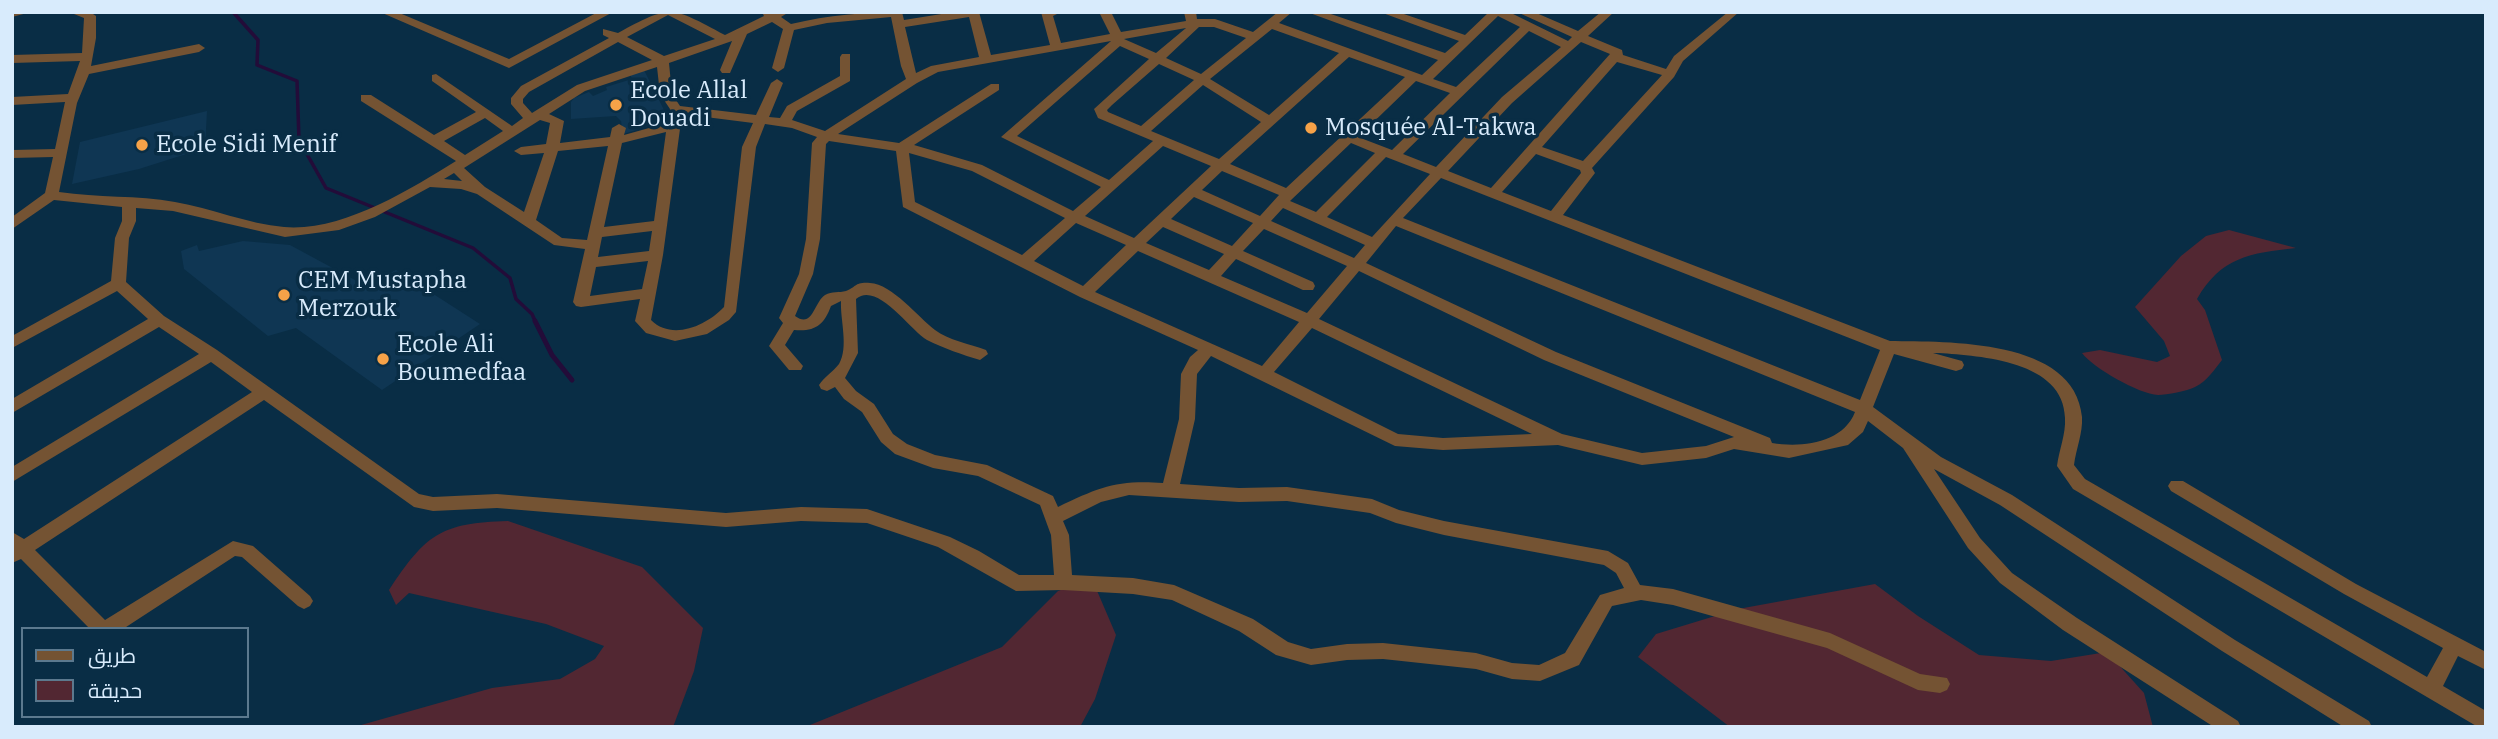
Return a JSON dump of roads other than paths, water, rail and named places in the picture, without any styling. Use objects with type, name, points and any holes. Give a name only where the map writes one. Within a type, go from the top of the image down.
[{"type":"street","points":[[12,13],[25,12]]},
{"type":"street","points":[[12,224],[51,195],[72,98],[78,89],[92,39],[90,16],[75,12]]},
{"type":"street","points":[[386,12],[509,64],[607,12]]},
{"type":"street","points":[[528,222],[552,149],[557,121],[535,117],[517,104],[517,97],[525,89],[613,35],[664,12]]},
{"type":"street","points":[[673,12],[725,40]]},
{"type":"street","points":[[1105,12],[1117,38],[1202,79],[1269,121]]},
{"type":"street","points":[[1142,132],[1202,79],[1286,12]]},
{"type":"street","points":[[1313,12],[1446,58]]},
{"type":"street","points":[[1387,12],[1413,16],[1466,39]]},
{"type":"street","points":[[1523,12],[1575,40]]},
{"type":"street","points":[[1264,374],[1394,220],[1507,100],[1608,12]]},
{"type":"street","points":[[789,29],[827,19],[975,13],[986,59]]},
{"type":"street","points":[[1049,13],[1056,46]]},
{"type":"street","points":[[1211,277],[1284,198],[1349,138],[1466,39],[1504,13],[1528,26],[1618,53],[1493,194]]},
{"type":"street","points":[[1585,166],[1670,74],[1678,59],[1733,13]]},
{"type":"street","points":[[51,195],[89,201],[173,206],[285,232],[334,228],[370,214],[460,163],[581,88],[741,34],[773,14],[789,29]]},
{"type":"street","points":[[897,17],[907,65],[913,80]]},
{"type":"street","points":[[1191,18],[1193,28],[1157,56],[1100,110],[1103,115],[1220,164],[1318,218],[1375,244]]},
{"type":"street","points":[[980,354],[930,335],[911,315],[873,288],[859,288],[848,297],[836,296],[827,301],[822,305],[821,316],[813,324],[797,326],[790,323],[788,314],[796,303],[806,274],[813,239],[819,143],[826,135],[935,69],[1056,46],[1117,38],[1191,18],[1255,37]]},
{"type":"street","points":[[1272,25],[1458,92]]},
{"type":"street","points":[[1318,218],[1528,26]]},
{"type":"street","points":[[778,68],[789,29]]},
{"type":"street","points":[[726,70],[741,34]]},
{"type":"street","points":[[613,35],[663,61]]},
{"type":"street","points":[[1109,185],[1008,137],[1117,38]]},
{"type":"street","points":[[83,71],[199,48]]},
{"type":"street","points":[[1085,293],[1220,164],[1347,52]]},
{"type":"street","points":[[12,59],[87,57]]},
{"type":"street","points":[[784,123],[792,109],[846,78],[846,57]]},
{"type":"street","points":[[1615,57],[1670,74]]},
{"type":"street","points":[[663,61],[666,94],[676,108],[656,255],[643,321],[648,330],[660,334],[702,330],[725,317],[731,307],[749,147],[777,83]]},
{"type":"street","points":[[436,78],[511,131]]},
{"type":"street","points":[[902,148],[995,87]]},
{"type":"street","points":[[12,101],[72,98]]},
{"type":"street","points":[[366,98],[434,141],[460,163],[480,190]]},
{"type":"street","points":[[676,108],[784,123],[826,135],[925,151],[977,168],[1074,217],[1311,321],[1558,439],[1642,459],[1706,452],[1734,443],[1789,452],[1842,441],[1857,428],[1889,347]]},
{"type":"street","points":[[434,141],[485,113]]},
{"type":"street","points":[[521,151],[552,149],[673,125]]},
{"type":"street","points":[[617,135],[581,302],[648,293]]},
{"type":"street","points":[[1349,138],[1889,347],[1956,365]]},
{"type":"street","points":[[1024,261],[1162,140]]},
{"type":"street","points":[[902,148],[908,204],[1085,293],[1264,374],[1395,440],[1443,444],[1558,439]]},
{"type":"street","points":[[1533,148],[1585,166],[1588,173],[1553,218]]},
{"type":"street","points":[[12,154],[61,153]]},
{"type":"street","points":[[424,182],[462,185],[480,190],[559,242],[594,239],[660,225]]},
{"type":"street","points":[[1192,191],[1264,221],[1550,356],[1789,452]]},
{"type":"street","points":[[118,284],[122,237],[129,221],[130,202]]},
{"type":"street","points":[[1161,220],[1236,251],[1308,286]]},
{"type":"street","points":[[1394,220],[1865,409],[1907,443],[1961,476],[1990,490],[2058,537],[2362,727]]},
{"type":"street","points":[[589,263],[656,255]]},
{"type":"street","points":[[118,284],[159,320],[211,354],[414,500],[433,504],[497,501],[726,520],[801,514],[867,516],[944,542],[973,556],[1016,583],[1063,582],[1163,590],[1245,625],[1283,649],[1311,657],[1383,651],[1476,661],[1525,673],[1540,673],[1572,659],[1606,600],[1635,593],[1673,597],[1820,638],[1918,682],[1940,684]]},
{"type":"street","points":[[12,344],[118,284]]},
{"type":"street","points":[[848,297],[851,352],[846,368],[832,381],[868,408],[880,431],[908,453],[933,461],[981,470],[1047,501],[1055,517],[1062,546],[1063,582]]},
{"type":"street","points":[[12,407],[159,320]]},
{"type":"street","points":[[790,323],[777,346],[795,366]]},
{"type":"street","points":[[1889,347],[1994,353],[2042,368],[2064,385],[2074,414],[2065,466],[2079,484],[2486,722]]},
{"type":"street","points":[[1170,489],[1187,419],[1189,374],[1196,361],[1209,349]]},
{"type":"street","points":[[12,475],[211,354]]},
{"type":"street","points":[[100,627],[16,548],[263,393]]},
{"type":"street","points":[[1907,443],[1975,543],[2006,578],[2070,624],[2231,727]]},
{"type":"street","points":[[2177,486],[2350,589],[2486,662]]},
{"type":"street","points":[[1055,517],[1119,489],[1170,489],[1239,495],[1287,494],[1372,506],[1396,516],[1451,530],[1511,538],[1608,558],[1620,564],[1627,572],[1635,593]]},
{"type":"street","points":[[110,627],[233,548],[247,551],[303,601]]},
{"type":"street","points":[[2431,690],[2454,645]]},
{"type":"waterway","points":[[233,12],[258,40],[257,65],[297,81],[299,140],[326,188],[473,248],[510,278],[516,299],[532,314],[536,323]]},
{"type":"waterway","points":[[536,323],[552,355],[572,380]]},
{"type":"place","name":"Ecole Allal Douadi","points":[[616,105]]},
{"type":"place","name":"Mosquée Al-Takwa","points":[[1311,128]]},
{"type":"place","name":"Ecole Sidi Menif","points":[[142,145]]},
{"type":"place","name":"CEM Mustapha Merzouk","points":[[284,295]]},
{"type":"place","name":"Ecole Ali Boumedfaa","points":[[383,359]]}]
